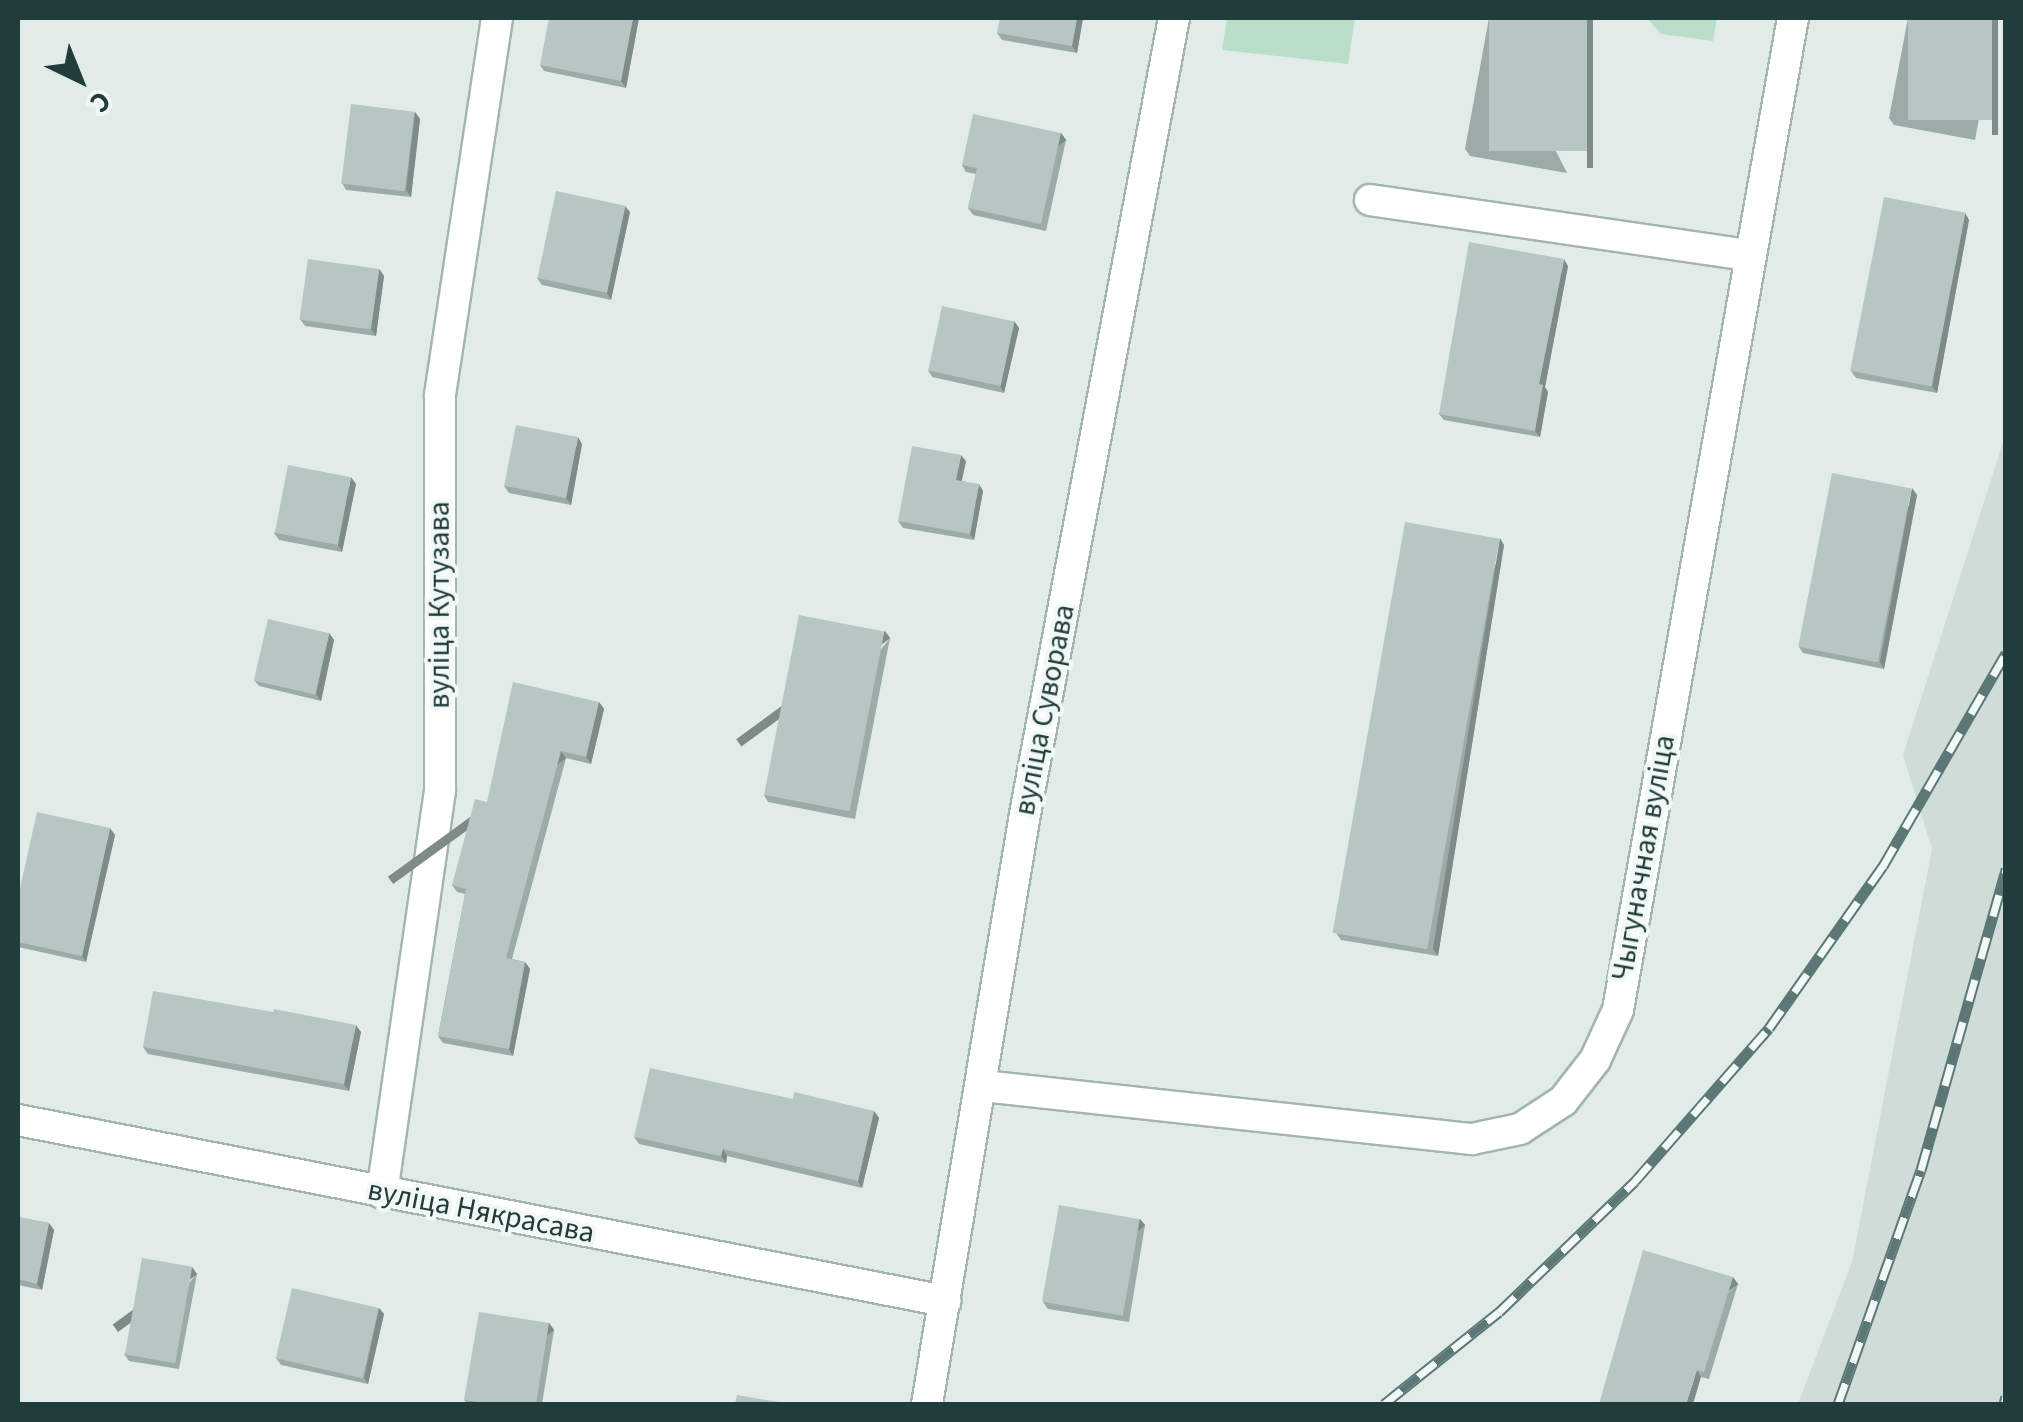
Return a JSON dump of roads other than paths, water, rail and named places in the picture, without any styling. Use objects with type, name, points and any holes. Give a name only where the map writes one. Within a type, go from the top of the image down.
[{"type":"street","name":"вуліца Кутузава","points":[[382,1193],[440,790],[440,394],[496,18]]},
{"type":"street","name":"вуліца Суворава","points":[[927,1404],[983,1086],[1025,814],[1174,18]]},
{"type":"street","name":"Чыгуначная вуліца","points":[[983,1086],[1472,1139],[1520,1129],[1563,1101],[1595,1060],[1618,1010],[1793,18]]},
{"type":"street","points":[[1370,200],[1749,255]]},
{"type":"street","name":"вуліца Някрасава","points":[[18,1120],[945,1301]]},
{"type":"railway","points":[[1384,1404],[1499,1312],[1635,1181],[1769,1028],[1883,866],[2006,653]]},
{"type":"railway","points":[[1838,1404],[1921,1170],[2006,869]]},
{"type":"railway","points":[[2004,1404],[2006,1396]]}]
